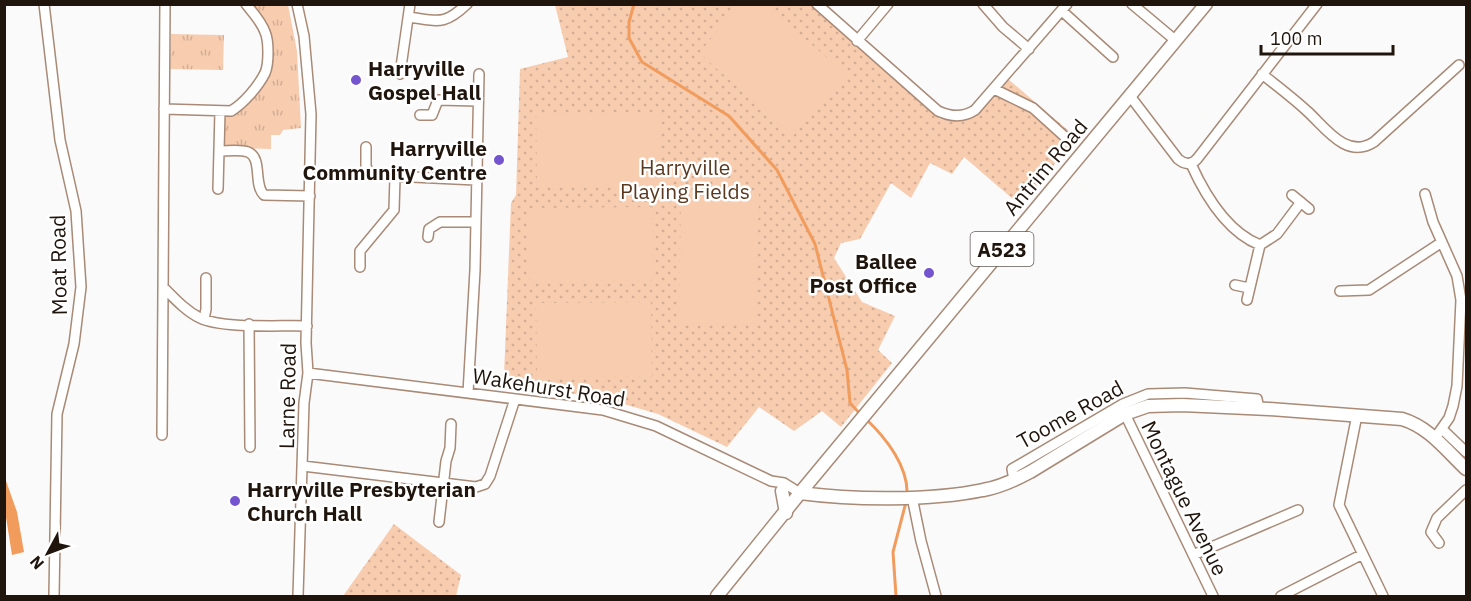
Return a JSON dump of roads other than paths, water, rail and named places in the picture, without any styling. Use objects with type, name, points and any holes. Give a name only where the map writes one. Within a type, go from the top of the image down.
[{"type":"main road","name":"Antrim Road","points":[[800,493],[1206,4]]},
{"type":"main road","name":"Toome Road","points":[[800,493],[848,498],[909,497],[984,490],[1014,480],[1048,462],[1148,400],[1182,405],[1402,419],[1438,433],[1467,470]]},
{"type":"main road","points":[[782,491],[786,513]]},
{"type":"main road","name":"A523","points":[[717,597],[800,493]]},
{"type":"street","name":"Moat Road","points":[[44,4],[60,140],[76,211],[81,287],[74,344],[57,414],[54,597]]},
{"type":"street","points":[[164,109],[231,111],[238,106],[266,70],[266,34],[246,4]]},
{"type":"street","name":"Larne Road","points":[[297,4],[304,36],[309,81],[310,196],[308,373],[304,403],[298,597]]},
{"type":"street","points":[[400,74],[410,4]]},
{"type":"street","points":[[409,17],[445,20],[455,15],[467,4]]},
{"type":"street","points":[[817,4],[938,111],[946,114],[961,116],[971,112],[994,89],[1064,8],[1113,57]]},
{"type":"street","points":[[857,41],[888,4]]},
{"type":"street","points":[[983,4],[1029,49]]},
{"type":"street","points":[[1132,4],[1175,40]]},
{"type":"street","points":[[1130,96],[1178,159],[1185,164],[1191,164],[1317,4]]},
{"type":"street","points":[[162,435],[164,6]]},
{"type":"street","points":[[1262,74],[1306,110],[1333,138],[1349,146],[1361,147],[1374,142],[1459,64]]},
{"type":"street","points":[[468,393],[476,222],[479,74]]},
{"type":"street","points":[[994,89],[1033,108],[1064,136]]},
{"type":"street","points":[[420,115],[432,115],[438,100],[478,101]]},
{"type":"street","points":[[219,189],[220,111]]},
{"type":"street","points":[[1047,136],[1054,127]]},
{"type":"street","points":[[366,147],[366,166],[370,175],[476,180]]},
{"type":"street","points":[[219,150],[244,151],[253,155],[256,160],[259,188],[264,195],[310,196]]},
{"type":"street","points":[[1191,164],[1206,192],[1222,214],[1243,235],[1260,245]]},
{"type":"street","points":[[360,267],[360,251],[393,211],[395,177]]},
{"type":"street","points":[[1425,194],[1457,276],[1460,292],[1462,386],[1452,412],[1438,433]]},
{"type":"street","points":[[1292,195],[1309,209]]},
{"type":"street","points":[[1247,300],[1260,245],[1277,234],[1301,202]]},
{"type":"street","points":[[428,237],[429,229],[440,222],[476,222]]},
{"type":"street","points":[[1340,291],[1369,290],[1442,242]]},
{"type":"street","points":[[204,320],[206,278]]},
{"type":"street","points":[[1235,285],[1249,288]]},
{"type":"street","points":[[164,288],[189,311],[204,320],[224,324],[307,326]]},
{"type":"street","points":[[249,324],[250,447]]},
{"type":"street","name":"Wakehurst Road","points":[[308,373],[603,410],[656,426],[771,481],[782,491]]},
{"type":"street","points":[[303,466],[444,485],[477,487],[488,480],[515,399]]},
{"type":"street","name":"Toome Road","points":[[1014,480],[1012,469],[1123,404],[1148,400]]},
{"type":"street","name":"Montague Avenue","points":[[1125,414],[1213,597]]},
{"type":"street","points":[[1356,415],[1339,505],[1383,597]]},
{"type":"street","points":[[439,522],[446,461],[450,448],[451,424]]},
{"type":"street","name":"Toome Road","points":[[1438,433],[1467,452]]},
{"type":"street","name":"Wakehurst Road","points":[[771,481],[784,483],[800,493]]},
{"type":"street","points":[[1438,543],[1431,532],[1434,523],[1467,490]]},
{"type":"street","points":[[782,491],[790,495],[800,493]]},
{"type":"street","points":[[909,497],[936,597]]},
{"type":"street","points":[[1193,555],[1298,510]]},
{"type":"street","points":[[1281,597],[1301,592],[1361,555]]},
{"type":"waterway","points":[[634,4],[629,22],[629,38],[642,62],[729,116],[777,170],[815,244],[847,370],[850,403],[861,415]]},
{"type":"waterway","points":[[866,419],[895,454],[904,474],[907,496]]},
{"type":"waterway","points":[[896,596],[893,552],[906,502]]},
{"type":"place","name":"Harryville Gospel Hall","points":[[356,80]]},
{"type":"place","name":"Harryville Community Centre","points":[[499,160]]},
{"type":"place","name":"Ballee Post Office","points":[[929,273]]},
{"type":"place","name":"Harryville Presbyterian Church Hall","points":[[235,501]]},
{"type":"park label","name":"Harryville Playing Fields","points":[[685,179]]}]
